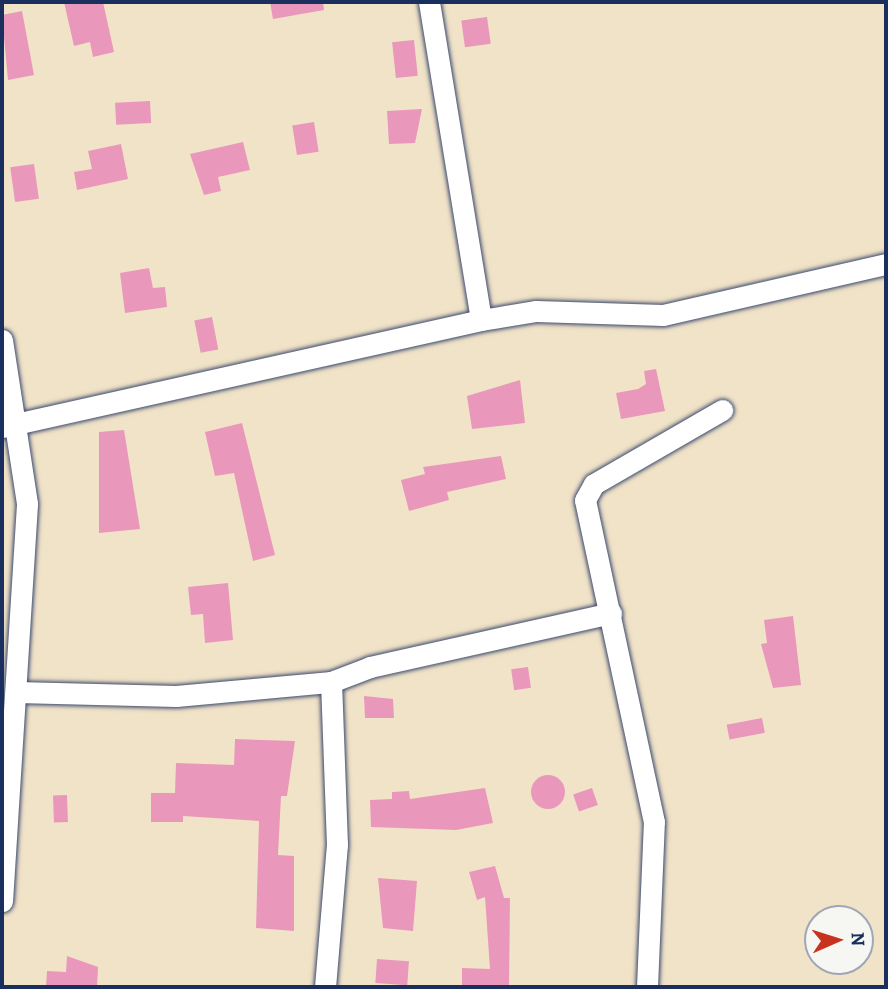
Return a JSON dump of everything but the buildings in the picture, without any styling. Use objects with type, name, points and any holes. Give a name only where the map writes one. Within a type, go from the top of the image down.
[{"type":"street","points":[[429,2],[481,320]]},
{"type":"street","points":[[10,425],[481,320],[536,311],[663,315],[886,264]]},
{"type":"street","points":[[2,340],[10,425],[27,504],[2,901]]},
{"type":"street","points":[[647,987],[654,822],[585,499],[594,484],[722,410]]},
{"type":"street","points":[[16,692],[176,696],[331,682],[370,667],[611,613]]},
{"type":"street","points":[[324,987],[337,845],[331,682]]}]
